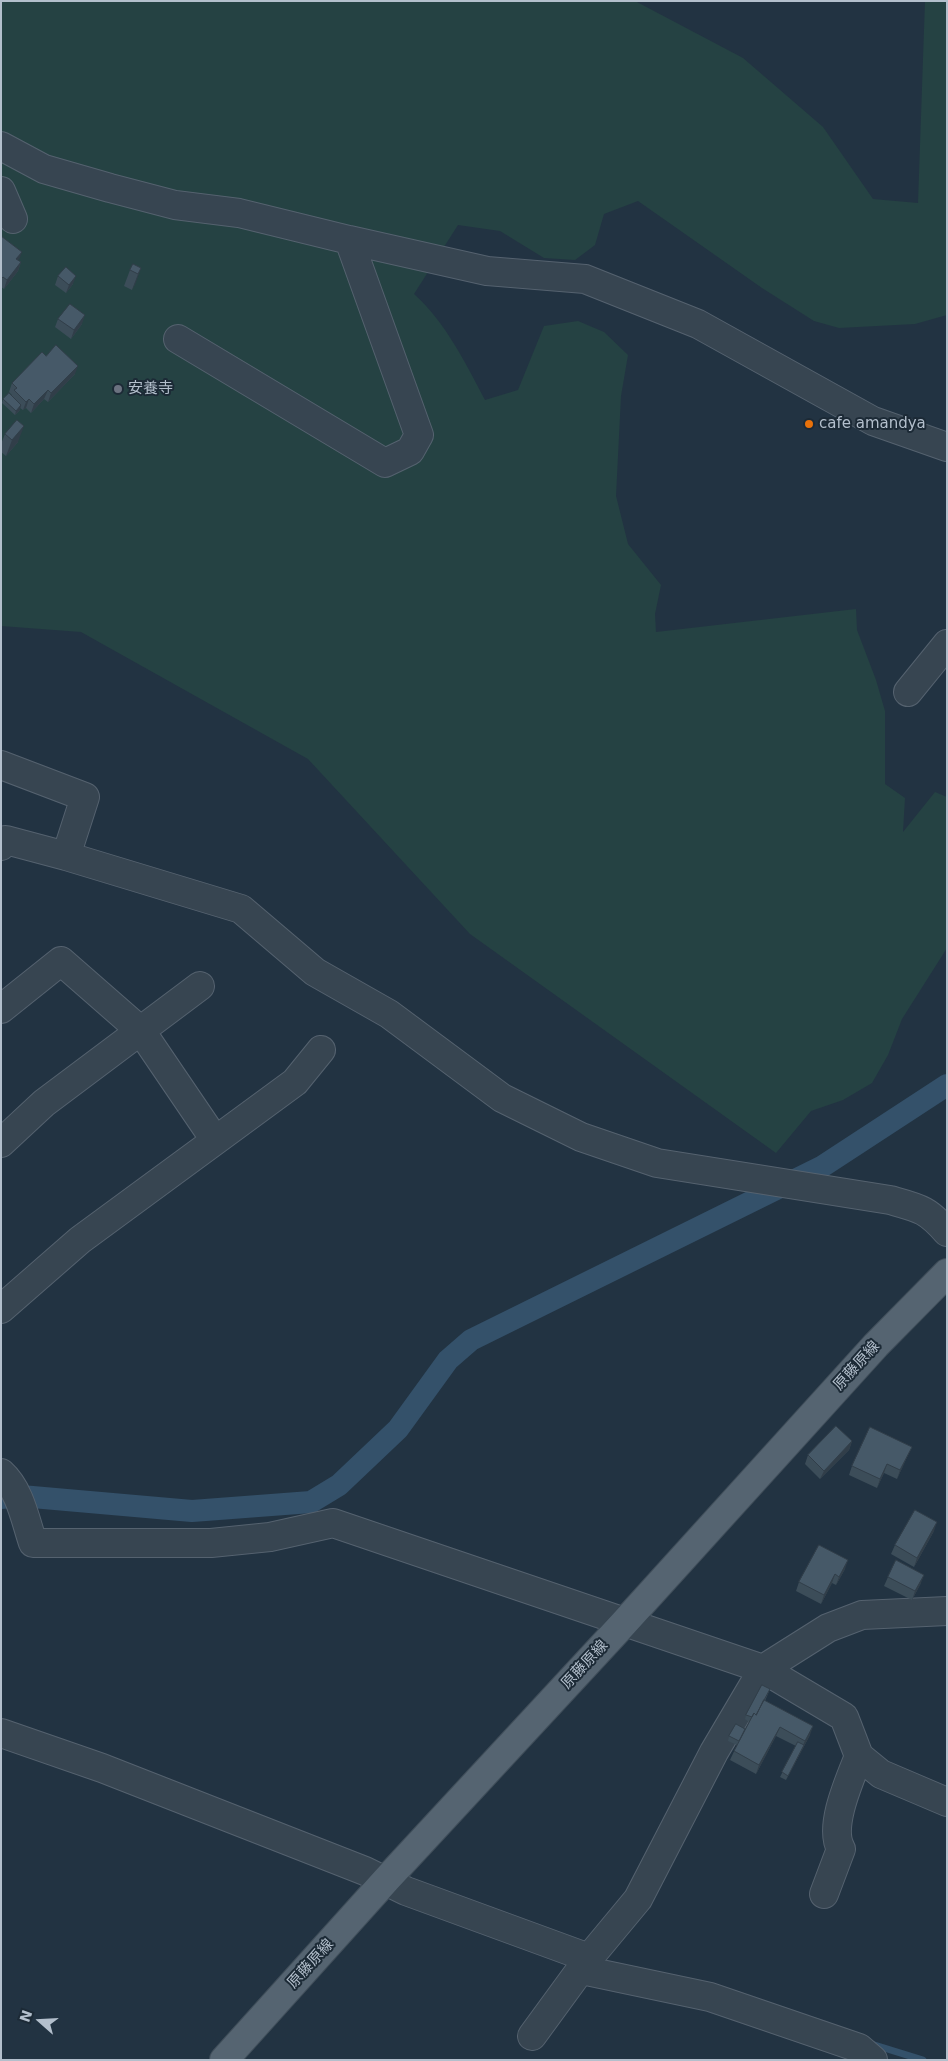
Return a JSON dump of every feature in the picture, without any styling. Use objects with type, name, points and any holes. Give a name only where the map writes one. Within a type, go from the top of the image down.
[{"type":"main road","name":"原藤原線","points":[[224,2060],[386,1880],[624,1623],[876,1345],[943,1279]]},
{"type":"street","points":[[1,146],[44,169],[175,205],[239,214],[487,271],[585,280],[698,324],[873,422],[947,447]]},
{"type":"street","points":[[1,192],[13,219]]},
{"type":"street","points":[[178,339],[385,463],[410,451],[419,435],[349,240]]},
{"type":"street","points":[[908,692],[947,644]]},
{"type":"street","points":[[1,765],[85,797],[66,856]]},
{"type":"street","points":[[1,846],[6,840],[66,856],[241,909],[315,972],[389,1014],[502,1098],[581,1137],[657,1163],[890,1200],[917,1208],[933,1216],[947,1232]]},
{"type":"street","points":[[1,1009],[61,961],[141,1030],[215,1140]]},
{"type":"street","points":[[1,1143],[44,1103],[200,986]]},
{"type":"street","points":[[1,1309],[80,1240],[294,1082],[321,1050]]},
{"type":"street","points":[[12,1489],[33,1543],[211,1543],[270,1537],[333,1523],[764,1669],[844,1717],[859,1756],[882,1774],[947,1802]]},
{"type":"street","points":[[532,2036],[585,1964],[638,1899],[714,1752],[764,1669],[828,1628],[862,1615],[947,1611]]},
{"type":"street","points":[[1,1733],[102,1768],[365,1870],[406,1891],[585,1964],[710,1997],[859,2048],[874,2060]]},
{"type":"street","points":[[824,1894],[841,1849],[836,1840],[842,1797],[859,1756]]},
{"type":"green space","points":[[1,1],[635,1],[743,58],[823,127],[873,199],[918,203],[925,1],[947,1],[947,315],[915,324],[839,328],[814,321],[762,288],[638,201],[604,214],[595,245],[575,260],[544,258],[500,231],[458,225],[414,294],[436,317],[445,330],[485,400],[518,390],[544,326],[578,321],[604,332],[628,355],[621,396],[616,496],[628,544],[661,585],[655,614],[656,632],[856,609],[857,630],[876,680],[885,711],[885,784],[905,798],[903,832],[935,792],[947,797],[947,948],[902,1019],[888,1055],[872,1083],[843,1100],[811,1111],[776,1153],[470,934],[308,759],[81,632],[1,626]]},
{"type":"building","points":[[1,236],[22,252],[16,259],[21,262],[7,280],[3,277],[1,279]]},
{"type":"building","points":[[133,264],[141,268],[138,274],[130,270]]},
{"type":"building","points":[[66,267],[76,276],[69,285],[58,276]]},
{"type":"building","points":[[70,304],[85,315],[74,330],[58,319]]},
{"type":"building","points":[[56,345],[78,366],[51,393],[48,390],[34,404],[29,399],[26,402],[14,390],[17,388],[12,383],[42,352],[46,356]]},
{"type":"building","points":[[9,393],[21,405],[16,411],[3,399]]},
{"type":"building","points":[[17,420],[24,426],[12,440],[5,434]]},
{"type":"building","points":[[836,1426],[852,1441],[824,1471],[808,1455]]},
{"type":"building","points":[[870,1427],[912,1447],[900,1470],[887,1464],[880,1479],[852,1466]]},
{"type":"building","points":[[915,1510],[937,1522],[917,1558],[895,1545]]},
{"type":"building","points":[[819,1545],[848,1560],[839,1577],[835,1574],[824,1595],[799,1582]]},
{"type":"building","points":[[896,1560],[924,1575],[915,1591],[888,1577]]},
{"type":"building","points":[[762,1685],[770,1689],[756,1715],[754,1713],[752,1717],[746,1715]]},
{"type":"building","points":[[764,1700],[813,1726],[805,1741],[780,1727],[759,1765],[734,1751],[754,1713],[756,1715]]},
{"type":"building","points":[[736,1724],[745,1729],[739,1741],[729,1736]]},
{"type":"building","points":[[798,1742],[804,1745],[788,1776],[782,1772]]},
{"type":"waterway","points":[[1,1498],[21,1496],[192,1511],[311,1502],[339,1485],[398,1429],[448,1360],[471,1340],[823,1166],[947,1085]]},
{"type":"waterway","points":[[868,2043],[923,2060]]},
{"type":"place","name":"安養寺","points":[[118,389]]},
{"type":"place","name":"cafe amandya","points":[[809,424]]}]
